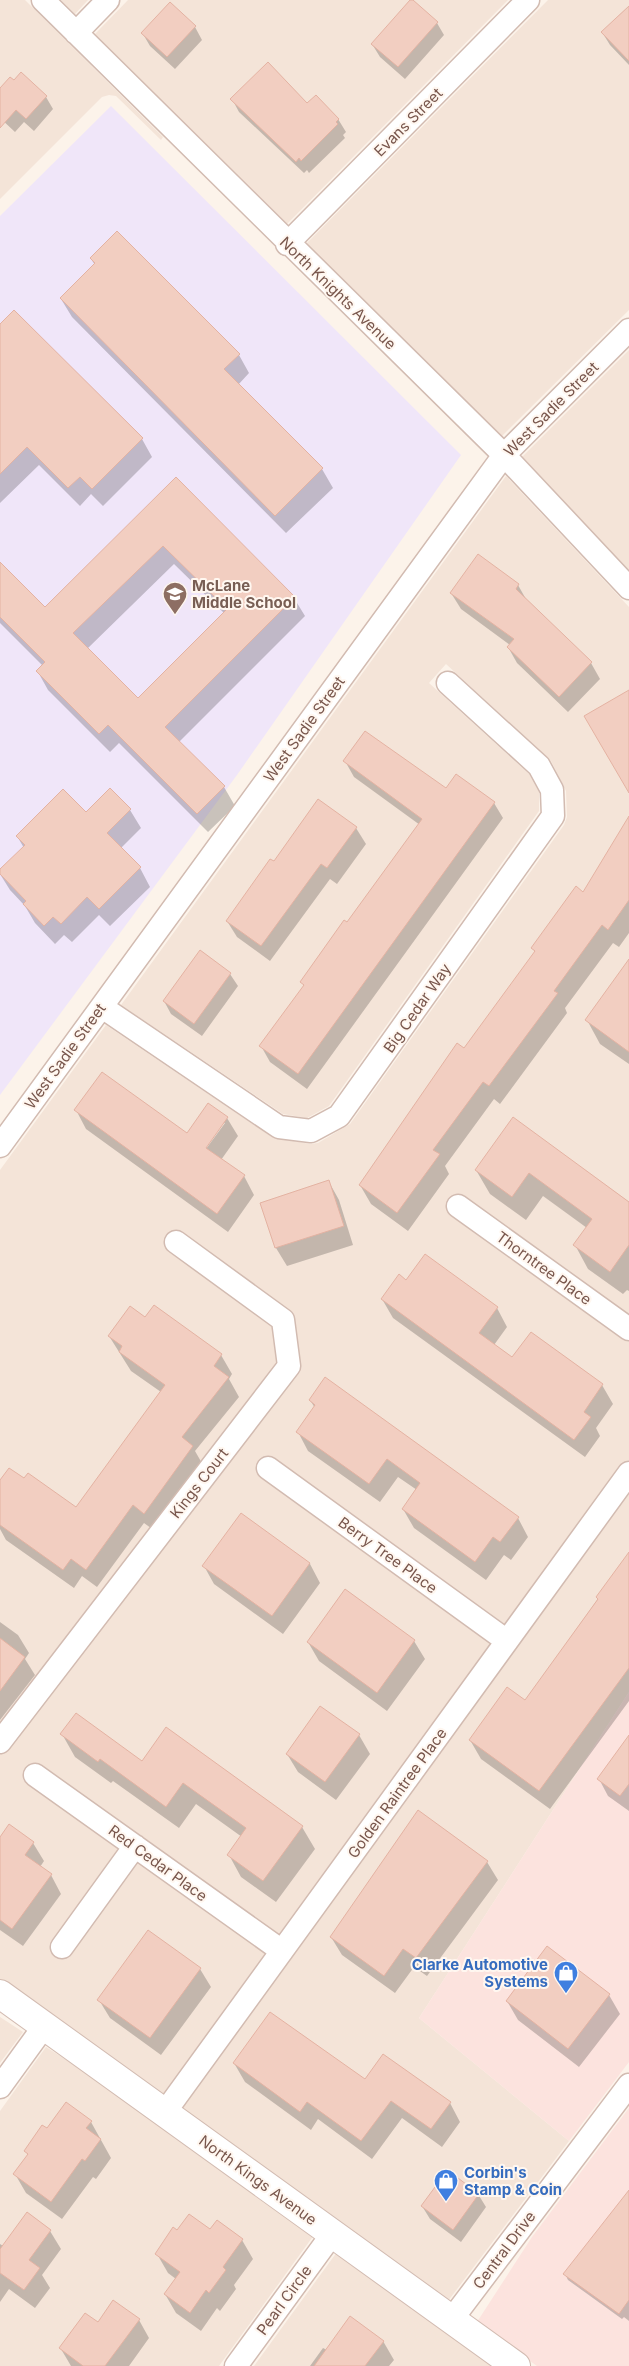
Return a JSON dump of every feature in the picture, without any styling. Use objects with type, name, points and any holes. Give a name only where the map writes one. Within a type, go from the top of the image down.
[{"type":"street","name":"North Knights Avenue","points":[[43,0],[288,244],[504,455],[629,588]]},
{"type":"street","points":[[76,33],[108,0]]},
{"type":"street","name":"Evans Street","points":[[288,244],[528,0]]},
{"type":"street","name":"West Sadie Street","points":[[0,1146],[504,455],[629,330]]},
{"type":"street","name":"Big Cedar Way","points":[[102,1007],[279,1127],[311,1131],[339,1116],[553,816],[552,790],[539,766],[448,683]]},
{"type":"street","name":"Thorntree Place","points":[[458,1206],[629,1329]]},
{"type":"street","name":"Kings Court","points":[[0,1742],[289,1366],[283,1320],[176,1242]]},
{"type":"street","name":"Berry Tree Place","points":[[268,1468],[507,1641]]},
{"type":"street","name":"Golden Raintree Place","points":[[164,2112],[629,1474]]},
{"type":"street","name":"Red Cedar Place","points":[[35,1775],[282,1951]]},
{"type":"street","points":[[62,1947],[135,1846]]},
{"type":"street","name":"North Kings Avenue","points":[[0,1994],[516,2366]]},
{"type":"street","points":[[0,2087],[45,2025]]},
{"type":"street","name":"Central Drive","points":[[452,2319],[629,2085]]},
{"type":"street","name":"Pearl Circle","points":[[236,2366],[332,2233]]},
{"type":"shaded area","points":[[0,0],[25,0],[163,137],[161,140],[116,96],[102,97],[0,199]]},
{"type":"shaded area","points":[[61,0],[88,0],[75,14]]},
{"type":"shaded area","points":[[128,0],[508,0],[286,225],[95,34]]},
{"type":"shaded area","points":[[548,0],[629,0],[629,310],[502,436],[306,244]]},
{"type":"shaded area","name":"McLane Middle School","points":[[111,106],[461,455],[237,775],[0,1095],[0,216]]},
{"type":"shaded area","points":[[629,350],[629,570],[522,457]]},
{"type":"shaded area","points":[[506,476],[629,607],[629,1692],[419,2018],[569,2141],[448,2301],[0,1980],[0,1170],[106,1025],[272,1137],[310,1144],[318,1143],[350,1124],[564,825],[567,817],[566,791],[551,761],[446,664],[429,683],[529,774],[539,792],[539,811],[329,1106],[307,1118],[283,1114],[121,1005]]},
{"type":"shaded area","points":[[629,1692],[629,2062],[569,2141],[419,2018]]},
{"type":"shaded area","points":[[0,2017],[23,2032],[0,2063]]},
{"type":"shaded area","points":[[46,2047],[113,2090],[314,2235],[219,2366],[0,2366],[0,2111]]},
{"type":"shaded area","points":[[629,2108],[629,2366],[537,2366],[477,2322],[532,2237]]},
{"type":"shaded area","points":[[337,2252],[495,2366],[254,2366]]},
{"type":"building","points":[[410,0],[413,0],[438,22],[398,67],[371,44]]},
{"type":"building","points":[[170,2],[196,26],[167,57],[141,33]]},
{"type":"building","points":[[629,6],[629,61],[601,32]]},
{"type":"building","points":[[268,62],[307,103],[316,95],[339,119],[336,122],[338,124],[301,161],[299,158],[296,162],[230,99]]},
{"type":"building","points":[[21,72],[47,96],[26,119],[16,110],[0,128],[0,88],[10,77],[14,80]]},
{"type":"building","points":[[117,231],[240,354],[224,369],[323,468],[275,516],[60,298],[95,263],[90,258]]},
{"type":"building","points":[[14,310],[143,438],[92,489],[80,477],[68,488],[27,447],[0,474],[0,324]]},
{"type":"building","points":[[176,477],[295,597],[165,727],[225,786],[197,814],[108,725],[99,734],[36,671],[45,662],[0,617],[0,562],[45,607]],"holes":[[[163,546],[227,609],[138,698],[73,633]]]},
{"type":"building","points":[[478,554],[519,584],[516,589],[592,662],[559,697],[507,647],[514,639],[450,593]]},
{"type":"building","points":[[629,690],[629,793],[584,716]]},
{"type":"building","points":[[365,731],[446,788],[456,774],[495,802],[298,1074],[259,1046],[304,985],[300,982],[344,920],[347,922],[422,819],[343,761]]},
{"type":"building","points":[[110,788],[131,809],[107,833],[141,867],[99,909],[87,897],[61,924],[53,917],[44,926],[23,904],[26,901],[0,874],[0,869],[25,845],[16,836],[63,789],[86,812]]},
{"type":"building","points":[[318,799],[357,827],[327,868],[321,864],[261,946],[226,921],[270,859],[274,861]]},
{"type":"building","points":[[629,816],[629,900],[608,930],[602,925],[554,991],[558,993],[489,1086],[483,1082],[433,1150],[440,1154],[397,1213],[359,1185],[457,1043],[464,1048],[535,951],[531,948],[576,886],[583,892]]},
{"type":"building","points":[[200,950],[231,973],[194,1024],[163,1001]]},
{"type":"building","points":[[629,959],[629,1052],[585,1020]]},
{"type":"building","points":[[102,1072],[187,1133],[208,1103],[228,1117],[206,1148],[245,1175],[217,1214],[74,1110]]},
{"type":"building","points":[[513,1117],[629,1202],[629,1245],[610,1272],[573,1245],[592,1219],[529,1173],[512,1197],[475,1170]]},
{"type":"building","points":[[329,1180],[344,1226],[275,1248],[260,1203]]},
{"type":"building","points":[[425,1254],[498,1307],[479,1333],[512,1357],[531,1332],[603,1384],[584,1412],[591,1417],[574,1440],[381,1299],[399,1274],[406,1280]]},
{"type":"building","points":[[154,1305],[222,1354],[214,1366],[229,1377],[182,1437],[193,1446],[144,1514],[133,1505],[86,1570],[71,1559],[63,1570],[0,1525],[0,1480],[9,1468],[24,1478],[28,1473],[76,1507],[165,1385],[119,1352],[122,1346],[108,1336],[130,1306],[145,1317]]},
{"type":"building","points":[[325,1377],[519,1517],[500,1542],[493,1537],[475,1562],[402,1509],[420,1483],[387,1459],[369,1484],[296,1432],[315,1405],[309,1400]]},
{"type":"building","points":[[241,1513],[310,1563],[272,1616],[202,1566]]},
{"type":"building","points":[[629,1552],[629,1668],[539,1791],[469,1740],[507,1687],[525,1700],[598,1599],[596,1597]]},
{"type":"building","points":[[345,1589],[415,1640],[377,1693],[307,1642]]},
{"type":"building","points":[[0,1638],[25,1657],[0,1691]]},
{"type":"building","points":[[320,1706],[360,1734],[325,1782],[286,1754]]},
{"type":"building","points":[[76,1713],[142,1761],[166,1727],[303,1826],[263,1881],[227,1855],[246,1828],[183,1783],[166,1807],[100,1759],[98,1762],[60,1734]]},
{"type":"building","points":[[629,1735],[629,1784],[620,1796],[597,1779]]},
{"type":"building","points":[[418,1810],[488,1861],[416,1958],[403,1949],[384,1976],[330,1937]]},
{"type":"building","points":[[9,1824],[34,1842],[25,1855],[52,1874],[12,1929],[0,1920],[0,1837]]},
{"type":"building","points":[[148,1930],[201,1968],[150,2038],[97,2000]]},
{"type":"building","points":[[547,1946],[610,1994],[568,2049],[506,2001]]},
{"type":"building","points":[[270,2012],[365,2079],[383,2054],[451,2102],[431,2129],[391,2101],[361,2141],[307,2102],[300,2112],[233,2063]]},
{"type":"building","points":[[66,2102],[92,2121],[86,2128],[101,2139],[85,2161],[82,2159],[51,2202],[13,2174],[28,2154],[24,2151],[42,2125],[47,2128]]},
{"type":"building","points":[[458,2178],[479,2194],[453,2230],[421,2206],[438,2183],[448,2191]]},
{"type":"building","points":[[629,2190],[629,2300],[619,2314],[563,2274]]},
{"type":"building","points":[[27,2212],[51,2230],[29,2260],[40,2268],[24,2290],[0,2273],[0,2249]]},
{"type":"building","points":[[189,2214],[210,2229],[217,2220],[243,2239],[223,2267],[226,2270],[209,2293],[206,2290],[190,2313],[164,2294],[180,2272],[155,2254],[173,2227],[177,2230]]},
{"type":"building","points":[[113,2300],[140,2319],[105,2366],[83,2366],[59,2348],[85,2313],[98,2322]]},
{"type":"building","points":[[350,2316],[384,2341],[365,2366],[314,2366]]},
{"type":"place","name":"McLane Middle School","points":[[175,615]]},
{"type":"place","name":"Clarke Automotive Systems","points":[[566,1994]]},
{"type":"place","name":"Corbin's Stamp & Coin","points":[[446,2202]]}]
